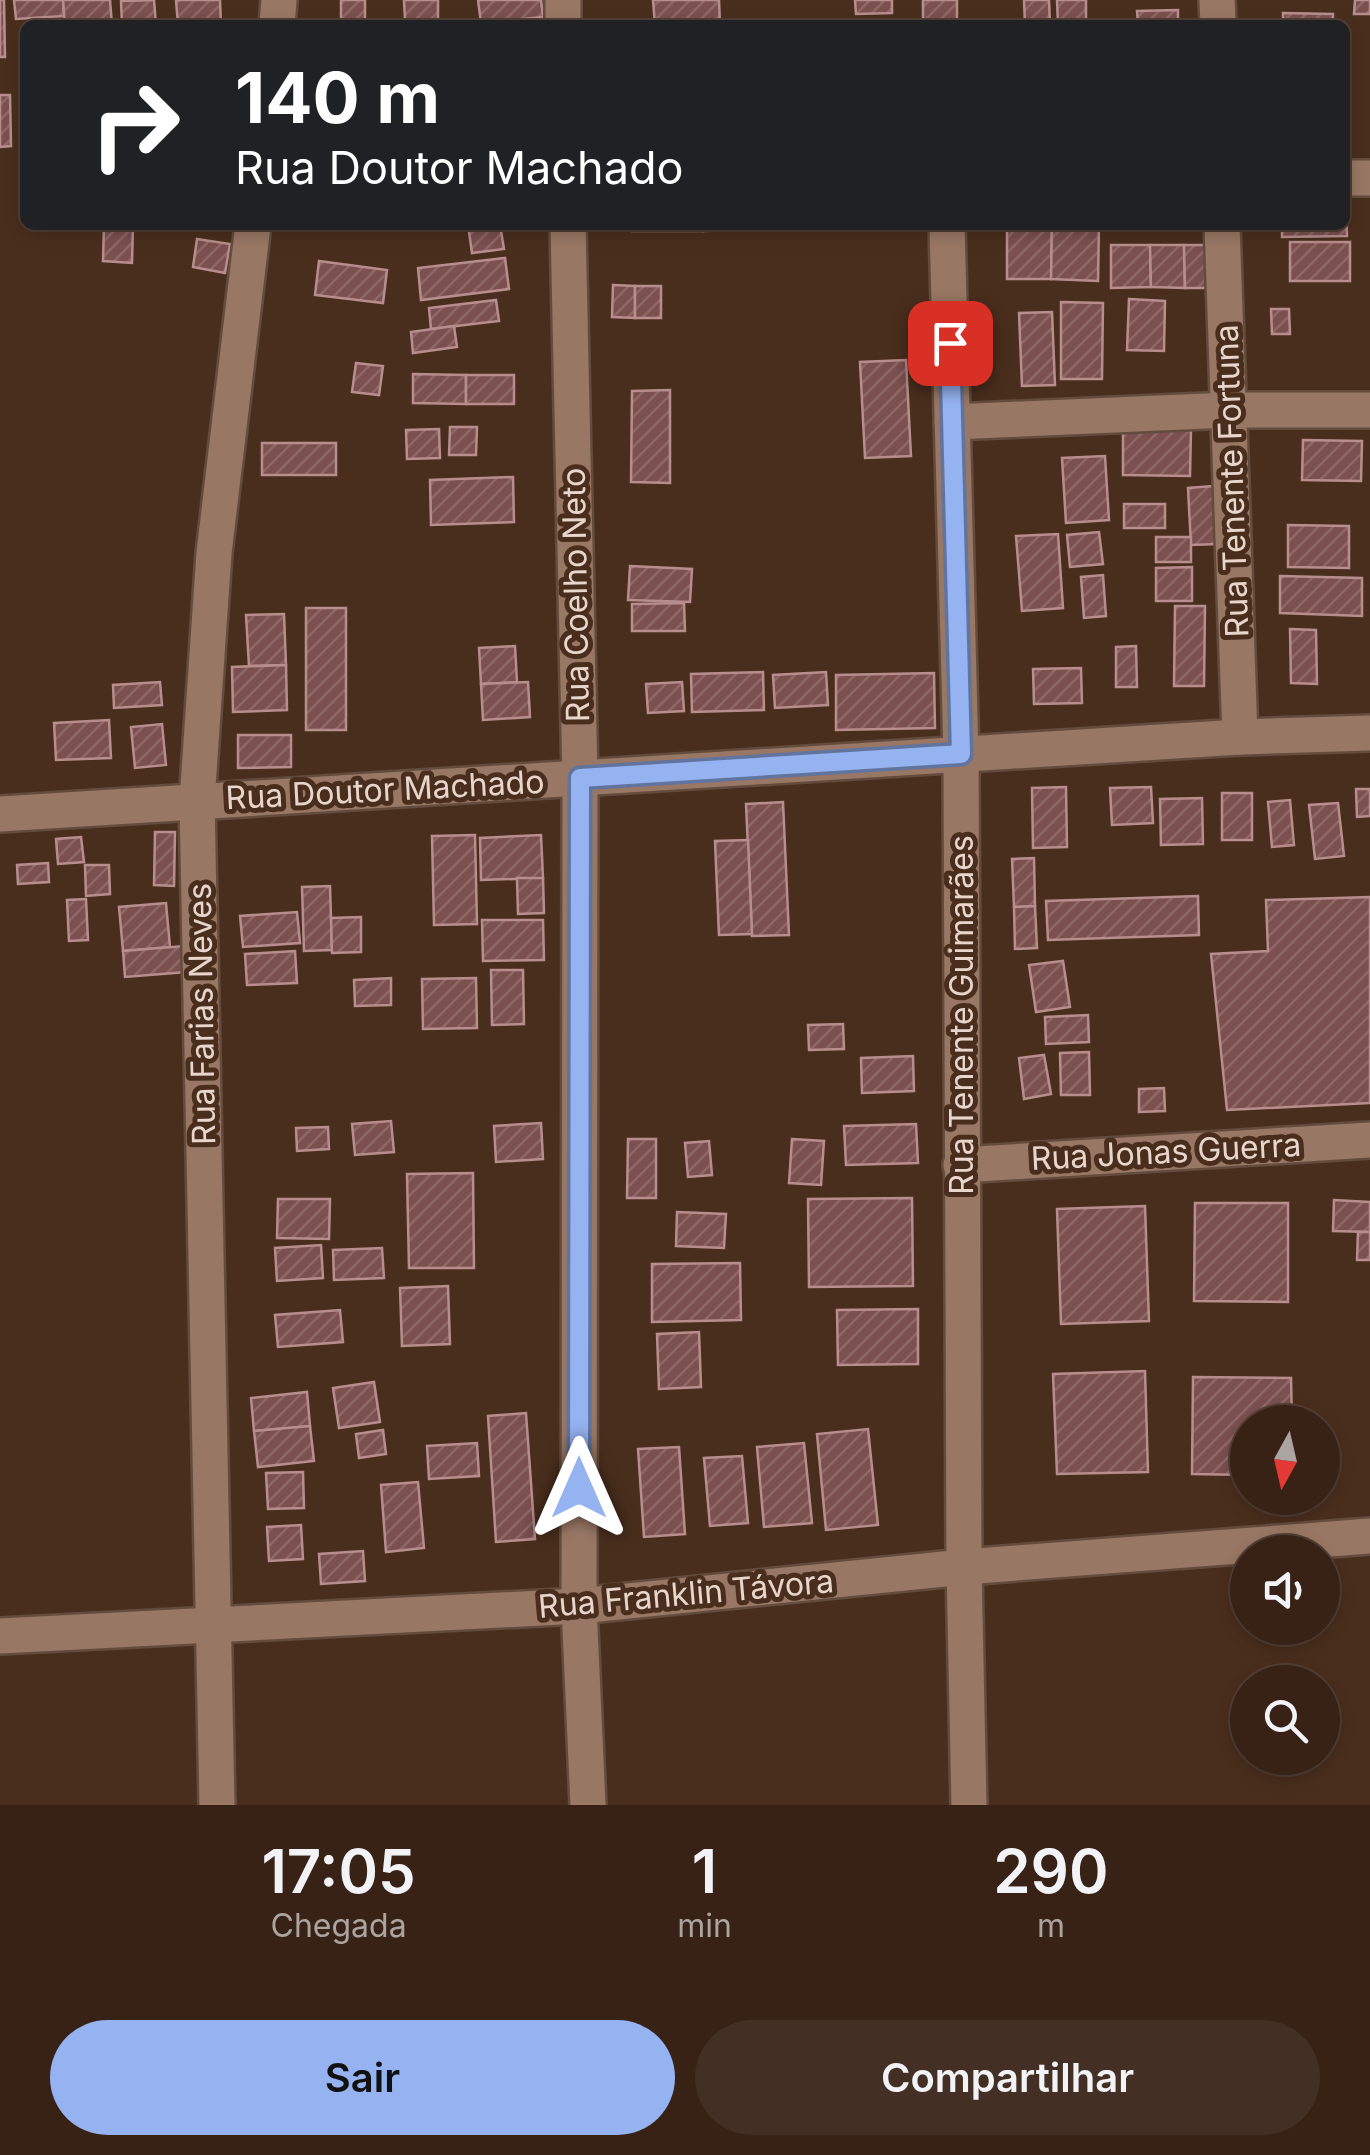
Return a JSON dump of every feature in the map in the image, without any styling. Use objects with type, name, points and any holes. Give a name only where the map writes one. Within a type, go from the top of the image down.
[{"type":"street","name":"Rua Farias Neves","points":[[217,1805],[197,801],[214,553],[252,230]]},
{"type":"street","name":"Rua Coelho Neto","points":[[568,230],[580,778],[579,1606],[588,1805]]},
{"type":"street","name":"Rua Tenente Guimarães","points":[[948,230],[961,754],[968,1805]]},
{"type":"street","name":"Rua Tenente Fortuna","points":[[1222,230],[1240,736]]},
{"type":"street","points":[[952,422],[1229,410],[1370,410]]},
{"type":"street","name":"Rua Doutor Machado","points":[[0,814],[1240,736],[1370,733]]},
{"type":"street","name":"Rua Jonas Guerra","points":[[962,1165],[1370,1140]]},
{"type":"street","name":"Rua Franklin Távora","points":[[0,1636],[579,1606],[964,1567],[1370,1536]]},
{"type":"building","points":[[0,0],[4,0],[5,57],[0,57]]},
{"type":"building","points":[[14,0],[63,0],[64,16],[16,19]]},
{"type":"building","points":[[63,0],[110,0],[112,20],[65,20]]},
{"type":"building","points":[[154,0],[156,20],[122,20],[121,1]]},
{"type":"building","points":[[176,0],[220,0],[221,20],[178,20]]},
{"type":"building","points":[[341,0],[365,0],[365,20],[341,20]]},
{"type":"building","points":[[404,0],[438,0],[438,19],[405,20]]},
{"type":"building","points":[[478,0],[541,0],[543,17],[481,20]]},
{"type":"building","points":[[653,0],[719,0],[720,20],[655,20]]},
{"type":"building","points":[[855,0],[892,0],[892,13],[856,14]]},
{"type":"building","points":[[923,0],[957,0],[957,20],[923,19]]},
{"type":"building","points":[[1024,0],[1049,0],[1050,20],[1025,20]]},
{"type":"building","points":[[1057,0],[1086,0],[1086,20],[1058,20]]},
{"type":"building","points":[[1355,0],[1370,0],[1370,14],[1354,14]]},
{"type":"building","points":[[1178,10],[1178,20],[1138,20],[1137,11]]},
{"type":"building","points":[[1283,13],[1333,14],[1333,20],[1283,20]]},
{"type":"building","points":[[0,95],[10,95],[11,146],[0,147]]},
{"type":"building","points":[[104,230],[133,230],[132,263],[103,261]]},
{"type":"building","points":[[469,230],[501,230],[504,249],[472,253]]},
{"type":"building","points":[[632,230],[703,230],[703,231]]},
{"type":"building","points":[[1007,230],[1052,230],[1051,279],[1007,279]]},
{"type":"building","points":[[1052,230],[1099,230],[1098,281],[1051,279]]},
{"type":"building","points":[[1282,230],[1347,230],[1347,236],[1282,237]]},
{"type":"building","points":[[197,239],[230,244],[225,273],[193,267]]},
{"type":"building","points":[[1290,242],[1350,242],[1350,281],[1290,281]]},
{"type":"building","points":[[1111,245],[1150,245],[1151,287],[1111,288]]},
{"type":"building","points":[[1150,245],[1184,245],[1185,288],[1151,287]]},
{"type":"building","points":[[1184,245],[1213,245],[1214,288],[1185,288]]},
{"type":"building","points":[[505,258],[509,289],[421,300],[418,268]]},
{"type":"building","points":[[319,261],[387,270],[383,303],[315,295]]},
{"type":"building","points":[[613,285],[635,286],[635,318],[612,317]]},
{"type":"building","points":[[635,286],[661,286],[661,318],[635,318]]},
{"type":"building","points":[[1129,299],[1165,301],[1164,351],[1127,350]]},
{"type":"building","points":[[496,300],[499,321],[431,329],[429,308]]},
{"type":"building","points":[[1061,302],[1103,303],[1102,379],[1061,379]]},
{"type":"building","points":[[1271,309],[1289,309],[1290,334],[1272,334]]},
{"type":"building","points":[[1052,312],[1055,385],[1022,386],[1019,313]]},
{"type":"building","points":[[454,326],[457,347],[413,353],[411,332]]},
{"type":"building","points":[[906,360],[911,456],[865,458],[860,362]]},
{"type":"building","points":[[356,363],[383,366],[379,395],[352,392]]},
{"type":"building","points":[[413,374],[466,375],[466,404],[413,403]]},
{"type":"building","points":[[466,375],[514,375],[514,404],[466,404]]},
{"type":"building","points":[[670,390],[670,483],[631,482],[632,391]]},
{"type":"building","points":[[450,427],[477,427],[476,455],[449,455]]},
{"type":"building","points":[[439,429],[440,458],[407,459],[406,430]]},
{"type":"building","points":[[1123,429],[1191,429],[1190,476],[1123,475]]},
{"type":"building","points":[[1303,440],[1362,441],[1361,481],[1302,480]]},
{"type":"building","points":[[262,443],[336,443],[336,475],[262,475]]},
{"type":"building","points":[[1105,456],[1109,520],[1066,523],[1062,458]]},
{"type":"building","points":[[513,477],[514,522],[431,525],[430,480]]},
{"type":"building","points":[[1213,486],[1217,544],[1191,545],[1188,488]]},
{"type":"building","points":[[1124,504],[1165,504],[1165,528],[1124,528]]},
{"type":"building","points":[[1288,525],[1349,526],[1349,568],[1288,567]]},
{"type":"building","points":[[1099,532],[1103,564],[1070,567],[1067,535]]},
{"type":"building","points":[[1058,534],[1063,608],[1022,611],[1016,536]]},
{"type":"building","points":[[1156,537],[1191,537],[1191,562],[1156,562]]},
{"type":"building","points":[[630,566],[692,569],[690,602],[628,600]]},
{"type":"building","points":[[1192,567],[1192,601],[1156,601],[1156,568]]},
{"type":"building","points":[[1103,575],[1106,616],[1084,618],[1081,577]]},
{"type":"building","points":[[1280,576],[1362,578],[1362,616],[1280,613]]},
{"type":"building","points":[[684,603],[685,631],[632,631],[632,604]]},
{"type":"building","points":[[1175,606],[1205,606],[1204,686],[1174,686]]},
{"type":"building","points":[[306,608],[346,608],[346,730],[306,730]]},
{"type":"building","points":[[284,614],[286,665],[249,666],[246,615]]},
{"type":"building","points":[[1290,629],[1316,630],[1317,684],[1291,683]]},
{"type":"building","points":[[515,646],[517,682],[481,684],[479,648]]},
{"type":"building","points":[[1136,646],[1137,687],[1116,687],[1116,647]]},
{"type":"building","points":[[286,665],[287,710],[233,712],[232,667]]},
{"type":"building","points":[[1081,668],[1082,703],[1034,704],[1033,669]]},
{"type":"building","points":[[763,672],[764,710],[692,712],[691,674]]},
{"type":"building","points":[[826,672],[828,705],[775,708],[773,675]]},
{"type":"building","points":[[934,673],[935,728],[836,730],[836,675]]},
{"type":"building","points":[[160,682],[162,705],[114,708],[113,685]]},
{"type":"building","points":[[528,682],[530,717],[483,720],[481,684]]},
{"type":"building","points":[[682,682],[684,711],[648,713],[646,684]]},
{"type":"building","points":[[109,720],[111,758],[56,760],[54,723]]},
{"type":"building","points":[[162,724],[166,765],[135,768],[131,727]]},
{"type":"building","points":[[238,735],[291,735],[291,767],[238,768]]},
{"type":"building","points":[[1066,787],[1067,847],[1033,848],[1032,788]]},
{"type":"building","points":[[1151,787],[1153,823],[1112,825],[1110,788]]},
{"type":"building","points":[[1356,789],[1370,789],[1370,816],[1357,817]]},
{"type":"building","points":[[1222,793],[1252,793],[1252,840],[1222,840]]},
{"type":"building","points":[[1202,798],[1203,844],[1161,845],[1160,799]]},
{"type":"building","points":[[1290,800],[1294,845],[1272,847],[1268,802]]},
{"type":"building","points":[[783,802],[789,935],[752,936],[746,804]]},
{"type":"building","points":[[1338,803],[1344,856],[1315,859],[1309,805]]},
{"type":"building","points":[[155,832],[175,832],[174,886],[154,885]]},
{"type":"building","points":[[475,835],[477,924],[434,925],[432,836]]},
{"type":"building","points":[[541,835],[543,878],[481,880],[480,838]]},
{"type":"building","points":[[81,837],[84,862],[58,864],[56,839]]},
{"type":"building","points":[[748,840],[752,934],[719,935],[715,841]]},
{"type":"building","points":[[1034,858],[1035,906],[1014,907],[1012,859]]},
{"type":"building","points":[[48,863],[49,882],[18,884],[17,865]]},
{"type":"building","points":[[85,865],[109,865],[110,894],[86,896]]},
{"type":"building","points":[[517,878],[543,878],[544,913],[518,914]]},
{"type":"building","points":[[330,886],[332,950],[304,951],[302,887]]},
{"type":"building","points":[[1198,896],[1199,935],[1048,940],[1046,901]]},
{"type":"building","points":[[1370,897],[1370,1103],[1227,1110],[1211,954],[1268,951],[1266,900]]},
{"type":"building","points":[[86,899],[88,940],[69,941],[67,900]]},
{"type":"building","points":[[166,903],[170,947],[123,951],[119,907]]},
{"type":"building","points":[[1035,906],[1037,948],[1015,949],[1014,907]]},
{"type":"building","points":[[297,912],[300,943],[243,947],[240,916]]},
{"type":"building","points":[[361,917],[361,952],[332,953],[331,918]]},
{"type":"building","points":[[482,920],[543,920],[544,960],[483,961]]},
{"type":"building","points":[[184,946],[186,972],[125,977],[123,951]]},
{"type":"building","points":[[295,951],[297,983],[247,985],[245,954]]},
{"type":"building","points":[[1063,961],[1070,1007],[1036,1012],[1029,965]]},
{"type":"building","points":[[491,970],[523,970],[524,1024],[492,1025]]},
{"type":"building","points":[[391,978],[391,1005],[355,1006],[354,980]]},
{"type":"building","points":[[476,978],[477,1028],[423,1029],[422,979]]},
{"type":"building","points":[[1088,1015],[1089,1042],[1046,1044],[1045,1017]]},
{"type":"building","points":[[843,1024],[844,1049],[809,1050],[808,1025]]},
{"type":"building","points":[[1089,1052],[1090,1095],[1061,1095],[1060,1053]]},
{"type":"building","points":[[1044,1055],[1051,1094],[1024,1099],[1019,1058]]},
{"type":"building","points":[[913,1056],[914,1091],[862,1093],[861,1058]]},
{"type":"building","points":[[1164,1088],[1165,1111],[1139,1112],[1139,1089]]},
{"type":"building","points":[[391,1121],[394,1152],[355,1155],[352,1124]]},
{"type":"building","points":[[541,1123],[543,1159],[496,1162],[494,1126]]},
{"type":"building","points":[[916,1124],[918,1163],[846,1165],[844,1126]]},
{"type":"building","points":[[328,1127],[329,1149],[297,1151],[296,1128]]},
{"type":"building","points":[[628,1139],[656,1139],[656,1198],[627,1198]]},
{"type":"building","points":[[792,1139],[824,1141],[821,1185],[789,1183]]},
{"type":"building","points":[[709,1141],[712,1175],[688,1177],[685,1143]]},
{"type":"building","points":[[473,1173],[474,1268],[409,1268],[407,1174]]},
{"type":"building","points":[[912,1198],[913,1286],[809,1287],[808,1199]]},
{"type":"building","points":[[278,1199],[330,1199],[329,1239],[277,1238]]},
{"type":"building","points":[[1334,1200],[1370,1202],[1370,1232],[1333,1231]]},
{"type":"building","points":[[1195,1203],[1288,1203],[1288,1302],[1194,1301]]},
{"type":"building","points":[[1145,1206],[1149,1321],[1061,1324],[1057,1209]]},
{"type":"building","points":[[677,1212],[726,1214],[724,1248],[676,1246]]},
{"type":"building","points":[[1358,1232],[1370,1232],[1370,1260],[1357,1260]]},
{"type":"building","points":[[321,1245],[323,1278],[277,1281],[275,1248]]},
{"type":"building","points":[[382,1248],[384,1278],[334,1280],[333,1250]]},
{"type":"building","points":[[740,1263],[741,1320],[652,1322],[652,1264]]},
{"type":"building","points":[[448,1286],[450,1344],[402,1346],[400,1288]]},
{"type":"building","points":[[918,1309],[918,1364],[838,1365],[837,1310]]},
{"type":"building","points":[[340,1310],[343,1342],[278,1347],[275,1315]]},
{"type":"building","points":[[699,1332],[701,1387],[659,1389],[657,1334]]},
{"type":"building","points":[[1145,1371],[1148,1472],[1057,1474],[1053,1374]]},
{"type":"building","points":[[1193,1377],[1291,1378],[1292,1405],[1230,1405],[1230,1475],[1192,1474]]},
{"type":"building","points":[[374,1382],[380,1422],[339,1428],[333,1388]]},
{"type":"building","points":[[307,1392],[310,1426],[254,1431],[251,1398]]},
{"type":"building","points":[[526,1413],[535,1539],[496,1542],[488,1416]]},
{"type":"building","points":[[310,1426],[314,1461],[258,1467],[254,1431]]},
{"type":"building","points":[[868,1429],[878,1525],[826,1530],[817,1434]]},
{"type":"building","points":[[383,1430],[386,1454],[359,1458],[356,1434]]},
{"type":"building","points":[[477,1443],[479,1476],[429,1479],[427,1446]]},
{"type":"building","points":[[804,1443],[812,1523],[764,1527],[757,1447]]},
{"type":"building","points":[[679,1447],[685,1534],[644,1537],[638,1449]]},
{"type":"building","points":[[742,1456],[748,1523],[710,1526],[704,1458]]},
{"type":"building","points":[[303,1472],[304,1508],[268,1509],[266,1473]]},
{"type":"building","points":[[418,1482],[424,1548],[386,1552],[381,1485]]},
{"type":"building","points":[[301,1525],[303,1559],[269,1561],[267,1527]]},
{"type":"building","points":[[363,1551],[365,1581],[321,1584],[319,1554]]},
{"type":"route","points":[[579,1488],[580,778],[961,754],[950,343]]}]
